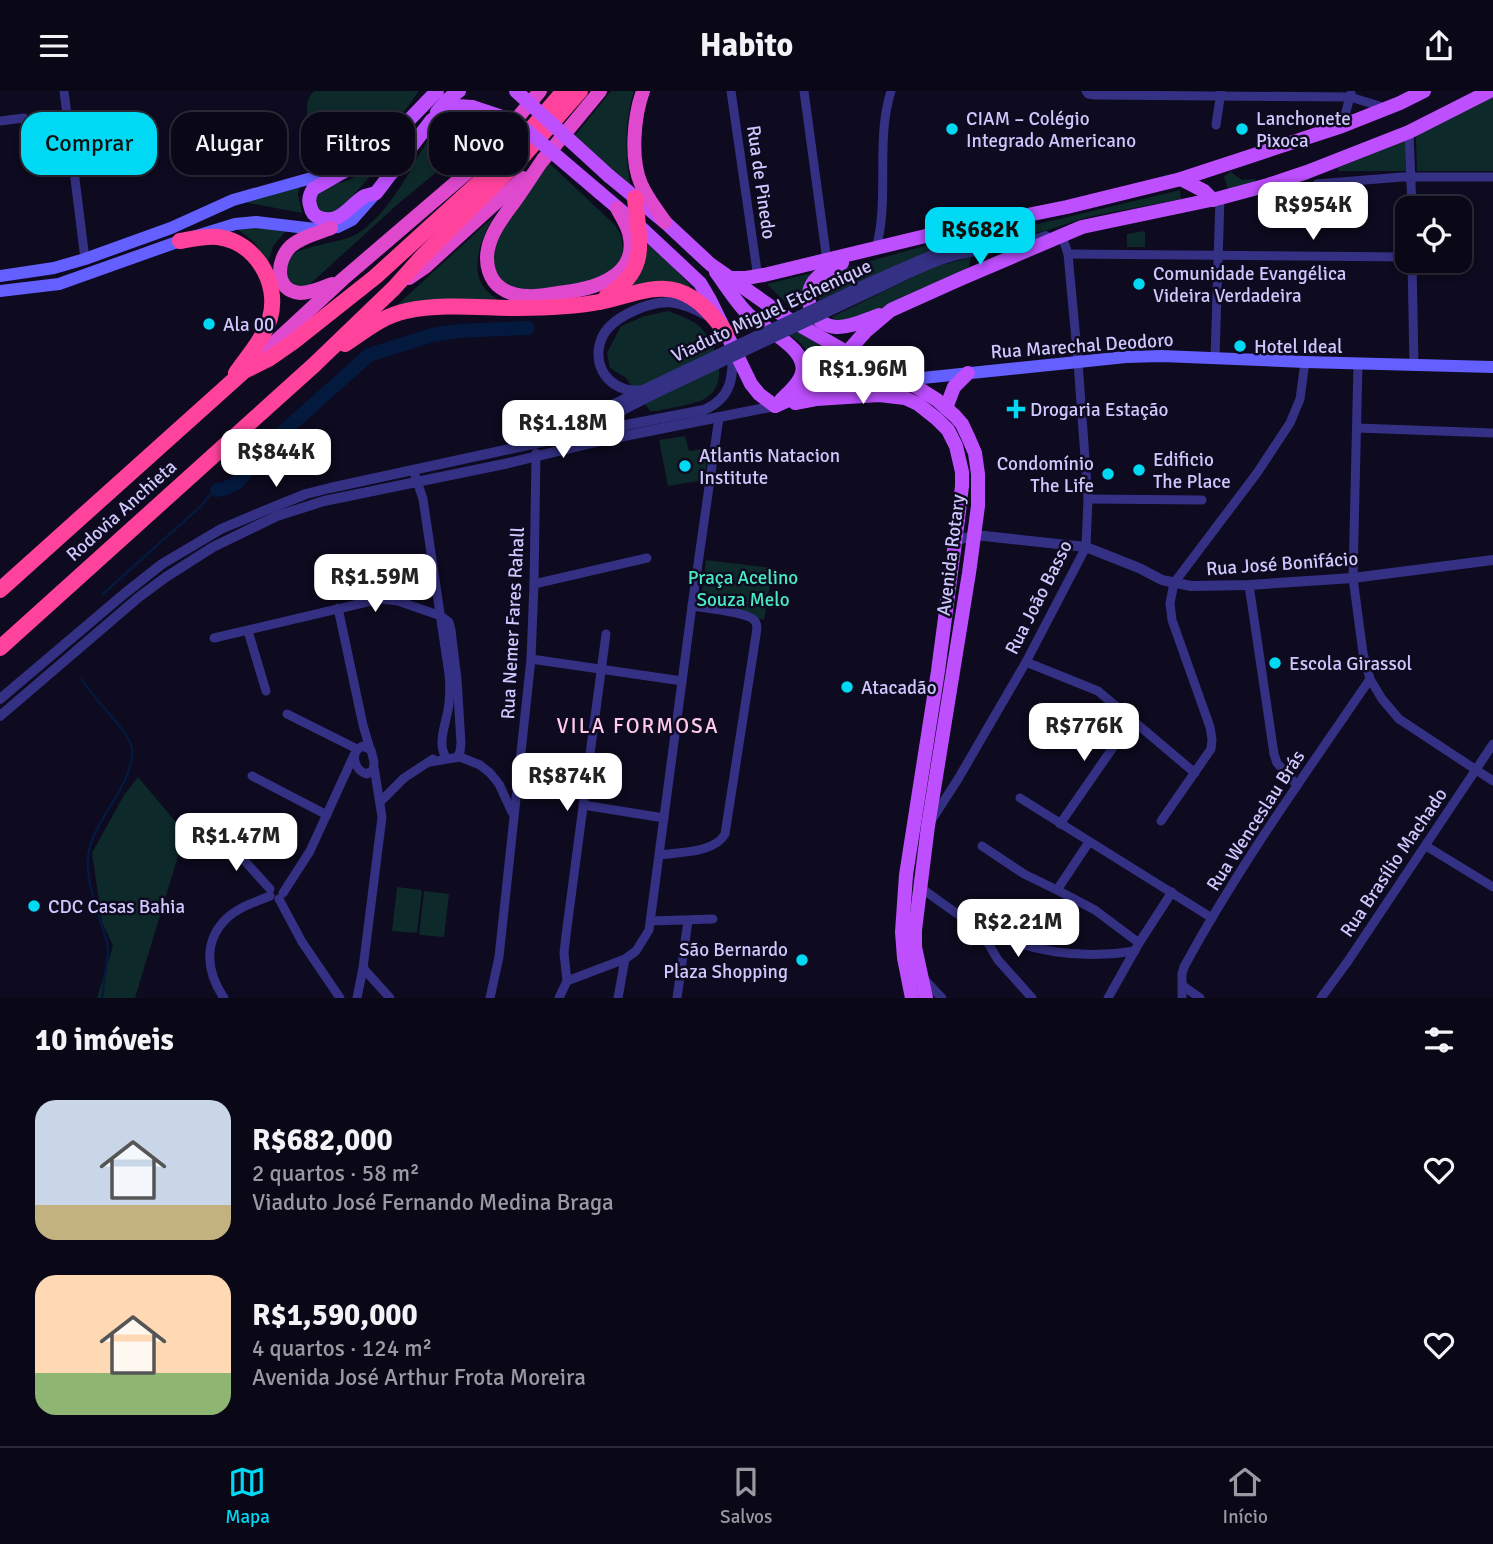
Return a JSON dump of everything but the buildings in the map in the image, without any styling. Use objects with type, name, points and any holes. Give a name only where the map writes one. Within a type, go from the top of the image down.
[{"type":"highway","name":"Rodovia Anchieta","points":[[0,590],[343,279],[482,159],[540,91]]},
{"type":"highway","name":"Rodovia Anchieta","points":[[244,371],[270,358],[375,277],[508,157],[564,91]]},
{"type":"highway","name":"Rodovia Anchieta","points":[[0,648],[314,365],[394,288],[523,156],[580,91]]},
{"type":"highway","name":"Rodovia Anchieta","points":[[394,288],[425,267],[544,158],[600,91]]},
{"type":"highway","points":[[643,91],[635,132],[637,170],[642,186],[665,222]]},
{"type":"highway","points":[[544,158],[491,237],[487,260],[491,277],[499,287],[516,295],[533,296],[577,291],[609,279],[622,269],[630,253],[628,230],[617,208]]},
{"type":"highway","points":[[599,302],[625,282],[639,257],[635,198]]},
{"type":"highway","points":[[331,228],[291,246],[281,260],[280,275],[287,288],[299,293],[314,291],[343,279]]},
{"type":"highway","points":[[180,241],[217,237],[234,242],[255,258],[268,279],[272,303],[265,330],[223,390]]},
{"type":"highway","points":[[314,365],[377,322],[404,311],[424,308],[518,308],[599,302],[649,291],[671,290],[699,302],[721,326]]},
{"type":"main road","points":[[415,114],[437,91]]},
{"type":"main road","points":[[437,112],[459,91]]},
{"type":"main road","name":"Avenida Rotary","points":[[516,91],[710,264],[787,318],[937,400],[962,424],[975,453],[978,506],[928,826],[915,930],[915,947],[926,998]]},
{"type":"main road","points":[[730,278],[764,275],[1181,179],[1342,126],[1424,91]]},
{"type":"main road","points":[[876,249],[826,270],[812,283],[809,304],[811,312],[818,319],[834,327],[845,327],[891,310],[1082,227],[1217,203],[1409,132],[1490,91]]},
{"type":"main road","points":[[442,112],[461,106],[487,112]]},
{"type":"main road","points":[[0,291],[59,284],[180,241],[245,223],[311,229],[331,228],[349,222],[376,193],[429,124]]},
{"type":"main road","points":[[528,132],[638,225],[699,283],[751,384],[775,406]]},
{"type":"main road","points":[[0,276],[42,271],[86,259],[171,228],[233,200],[324,175]]},
{"type":"main road","points":[[336,175],[311,191],[309,197],[314,215],[323,219],[336,218],[363,197],[376,193]]},
{"type":"main road","points":[[1181,179],[1204,191],[1217,203]]},
{"type":"main road","points":[[710,264],[743,309],[794,349],[802,360],[799,380],[775,406]]},
{"type":"main road","points":[[775,406],[816,385],[865,332],[891,310]]},
{"type":"main road","name":"Rua Marechal Deodoro","points":[[775,406],[903,380],[1150,356],[1493,367]]},
{"type":"main road","points":[[946,408],[954,387],[968,373]]},
{"type":"main road","name":"Avenida Rotary","points":[[816,399],[892,396],[918,404],[948,430],[956,446],[962,472],[939,658],[906,875],[902,932],[912,998]]},
{"type":"street","points":[[64,91],[86,259]]},
{"type":"street","name":"Rua de Pinedo","points":[[731,91],[757,271],[764,275]]},
{"type":"street","points":[[804,91],[827,261]]},
{"type":"street","points":[[876,249],[882,215],[884,139],[891,91]]},
{"type":"street","points":[[1087,92],[1094,95],[1351,94],[1386,108]]},
{"type":"street","points":[[1216,125],[1221,93]]},
{"type":"street","points":[[1342,126],[1351,94]]},
{"type":"street","points":[[0,121],[21,118]]},
{"type":"street","points":[[1409,132],[1412,196]]},
{"type":"street","points":[[1317,184],[1411,177],[1493,177]]},
{"type":"street","points":[[1215,358],[1219,256],[1217,203]]},
{"type":"street","name":"Viaduto Miguel Etchenique","points":[[536,444],[955,245],[1067,207]]},
{"type":"street","name":"Viaduto Miguel Etchenique","points":[[874,285],[961,254],[1082,227]]},
{"type":"street","name":"Rua João Basso","points":[[928,826],[1026,662],[1086,548],[1087,499],[1078,362],[1068,254],[1064,242],[1058,237]]},
{"type":"street","points":[[1068,254],[1395,257]]},
{"type":"street","points":[[1412,273],[1415,366]]},
{"type":"street","points":[[648,391],[621,389],[605,376],[599,350],[601,339],[611,326],[631,313],[660,303],[676,303],[721,326]]},
{"type":"street","points":[[0,716],[139,597],[213,547],[248,529],[304,506],[415,476],[574,435],[695,412],[712,406],[722,398],[730,384],[733,348]]},
{"type":"street","points":[[1161,821],[1211,749],[1212,739],[1172,620],[1170,603],[1174,583],[1257,473],[1290,423],[1300,399],[1305,362]]},
{"type":"street","points":[[1358,363],[1353,577],[1363,653],[1370,680],[1399,719],[1493,781]]},
{"type":"street","name":"Viaduto Miguel Etchenique","points":[[574,435],[648,391]]},
{"type":"street","name":"Rua Marechal Deodoro","points":[[415,476],[536,457],[604,440],[775,406]]},
{"type":"street","points":[[567,981],[625,959],[636,951],[649,930],[719,417]]},
{"type":"street","points":[[1357,428],[1493,433]]},
{"type":"street","points":[[536,457],[574,435]]},
{"type":"street","name":"Rua Nemer Fares Rahall","points":[[490,998],[499,957],[531,659],[536,444]]},
{"type":"street","points":[[415,476],[423,499],[443,629],[450,692],[449,755]]},
{"type":"street","points":[[0,699],[162,564],[220,529],[306,495],[415,476]]},
{"type":"street","points":[[1087,499],[1202,500]]},
{"type":"street","name":"Rua José Bonifácio","points":[[955,541],[975,535],[1086,548],[1139,568],[1162,580],[1191,586],[1250,585],[1353,577],[1493,560]]},
{"type":"street","points":[[534,584],[646,558]]},
{"type":"street","points":[[1250,585],[1274,754],[1278,763],[1297,785]]},
{"type":"street","points":[[214,638],[386,598],[398,600],[447,620],[457,679],[461,748],[430,762],[379,796]]},
{"type":"street","points":[[413,606],[443,629]]},
{"type":"street","points":[[660,855],[707,848],[717,844],[725,834],[756,635],[755,621],[746,615],[692,606]]},
{"type":"street","points":[[338,608],[363,725],[373,757],[381,827],[363,968],[356,998]]},
{"type":"street","points":[[248,631],[266,691]]},
{"type":"street","points":[[559,998],[567,981],[564,953],[606,635]]},
{"type":"street","points":[[531,659],[682,681]]},
{"type":"street","points":[[1026,662],[1098,691],[1195,772]]},
{"type":"street","name":"Rua Wenceslau Brás","points":[[1182,998],[1184,967],[1212,918],[1297,785],[1370,680]]},
{"type":"street","points":[[287,714],[357,751]]},
{"type":"street","points":[[1060,824],[1132,720]]},
{"type":"street","points":[[363,725],[356,765],[379,796]]},
{"type":"street","name":"Rua Brasílio Machado","points":[[1321,998],[1493,744]]},
{"type":"street","points":[[224,998],[210,970],[210,950],[214,937],[232,914],[250,903],[276,893],[295,873],[310,851],[357,751],[363,746],[370,749]]},
{"type":"street","points":[[449,755],[480,765],[495,778],[504,793],[513,819]]},
{"type":"street","points":[[343,781],[354,775],[372,772],[374,768]]},
{"type":"street","points":[[252,776],[327,815]]},
{"type":"street","points":[[495,778],[509,782],[517,778]]},
{"type":"street","points":[[1020,798],[1212,918]]},
{"type":"street","points":[[583,805],[664,818]]},
{"type":"street","points":[[217,840],[243,859],[276,893],[302,942],[340,998]]},
{"type":"street","points":[[1057,890],[1089,842]]},
{"type":"street","points":[[982,846],[1024,874],[1095,910],[1137,947]]},
{"type":"street","points":[[1426,846],[1493,887]]},
{"type":"street","points":[[920,888],[978,926],[1018,943],[1050,951],[1098,955],[1137,947]]},
{"type":"street","points":[[1108,998],[1172,892]]},
{"type":"street","points":[[651,921],[713,919]]},
{"type":"street","points":[[677,998],[688,921]]},
{"type":"street","points":[[978,926],[998,960],[1032,998]]},
{"type":"street","points":[[618,998],[625,959]]},
{"type":"street","points":[[363,968],[390,998]]},
{"type":"street","points":[[921,976],[942,998]]},
{"type":"street","points":[[1183,986],[1200,998]]},
{"type":"green space","points":[[314,91],[419,91],[403,112],[307,112],[310,95]]},
{"type":"green space","points":[[611,91],[634,91],[626,140],[631,189],[574,137]]},
{"type":"green space","points":[[1493,97],[1493,171],[1417,171],[1416,136]]},
{"type":"green space","points":[[429,139],[429,175],[433,175],[309,285],[301,287],[291,284],[285,273],[290,257],[302,250],[357,234],[381,213],[407,175],[415,175],[415,162]]},
{"type":"green space","points":[[1405,140],[1406,171],[1339,171],[1337,168]]},
{"type":"green space","points":[[549,163],[615,225],[621,235],[621,258],[616,269],[604,280],[549,293],[505,287],[492,264],[495,247],[511,215]]},
{"type":"green space","points":[[1231,172],[1242,180],[1256,179],[1254,183],[1228,190],[1224,176]]},
{"type":"green space","points":[[359,175],[371,175],[336,215],[315,210],[317,192]]},
{"type":"green space","points":[[300,185],[298,194],[302,213],[243,202]]},
{"type":"green space","points":[[1180,190],[1181,199],[1088,217],[1048,230],[976,247],[1034,225]]},
{"type":"green space","points":[[494,216],[481,243],[477,263],[481,282],[486,290],[500,301],[393,309]]},
{"type":"green space","points":[[270,227],[286,231],[273,246],[268,263],[254,242],[236,228]]},
{"type":"green space","points":[[1145,231],[1145,247],[1127,247],[1127,234]]},
{"type":"green space","points":[[953,238],[954,240],[819,300],[819,286],[835,271]]},
{"type":"green space","points":[[649,241],[691,286],[689,288],[624,292],[642,268]]},
{"type":"green space","points":[[971,257],[969,267],[870,314],[840,323],[832,317],[931,268]]},
{"type":"green space","points":[[816,272],[803,306],[793,310],[767,284]]},
{"type":"green space","points":[[668,311],[695,323],[707,336],[719,364],[718,383],[702,400],[650,411],[626,378],[610,368],[607,353],[621,326],[645,316]]},
{"type":"green space","points":[[798,332],[837,355],[815,379],[801,389],[810,366],[804,347],[790,335]]},
{"type":"green space","points":[[845,367],[870,380],[827,390],[825,387]]},
{"type":"green space","name":"Atlantis Natacion Institute","points":[[685,436],[689,451],[709,448],[704,480],[668,486],[659,440]]},
{"type":"green space","name":"Praça Acelino Souza Melo","points":[[706,560],[773,568],[764,620],[728,608],[700,606]]},
{"type":"green space","points":[[138,777],[185,833],[135,998],[97,998],[113,946],[102,922],[92,853],[124,795]]},
{"type":"green space","points":[[397,887],[422,890],[417,933],[392,931]]},
{"type":"green space","points":[[424,891],[449,894],[444,937],[419,935]]},
{"type":"waterway","points":[[217,490],[238,482],[265,448],[369,355],[432,335],[528,328]]},
{"type":"waterway","points":[[103,594],[217,490]]},
{"type":"waterway","points":[[82,679],[125,734],[132,749],[127,776],[96,831],[88,858],[91,890],[107,942],[102,998]]},
{"type":"place","name":"CIAM – Colégio Integrado Americano","points":[[952,129]]},
{"type":"place","name":"Lanchonete Pixoca","points":[[1242,129]]},
{"type":"place","name":"Comunidade Evangélica Videira Verdadeira","points":[[1139,284]]},
{"type":"place","name":"Ala 00","points":[[209,324]]},
{"type":"place","name":"Hotel Ideal","points":[[1240,346]]},
{"type":"place","name":"Drogaria Estação","points":[[1016,409]]},
{"type":"place","name":"Atlantis Natacion Institute","points":[[685,466]]},
{"type":"place","name":"Edificio The Place","points":[[1139,470]]},
{"type":"place","name":"Condomínio The Life","points":[[1108,474]]},
{"type":"place","name":"Escola Girassol","points":[[1275,663]]},
{"type":"place","name":"Atacadão","points":[[847,687]]},
{"type":"place","name":"CDC Casas Bahia","points":[[34,906]]},
{"type":"place","name":"São Bernardo Plaza Shopping","points":[[802,960]]},
{"type":"district","name":"VILA FORMOSA","points":[[638,726]]}]
